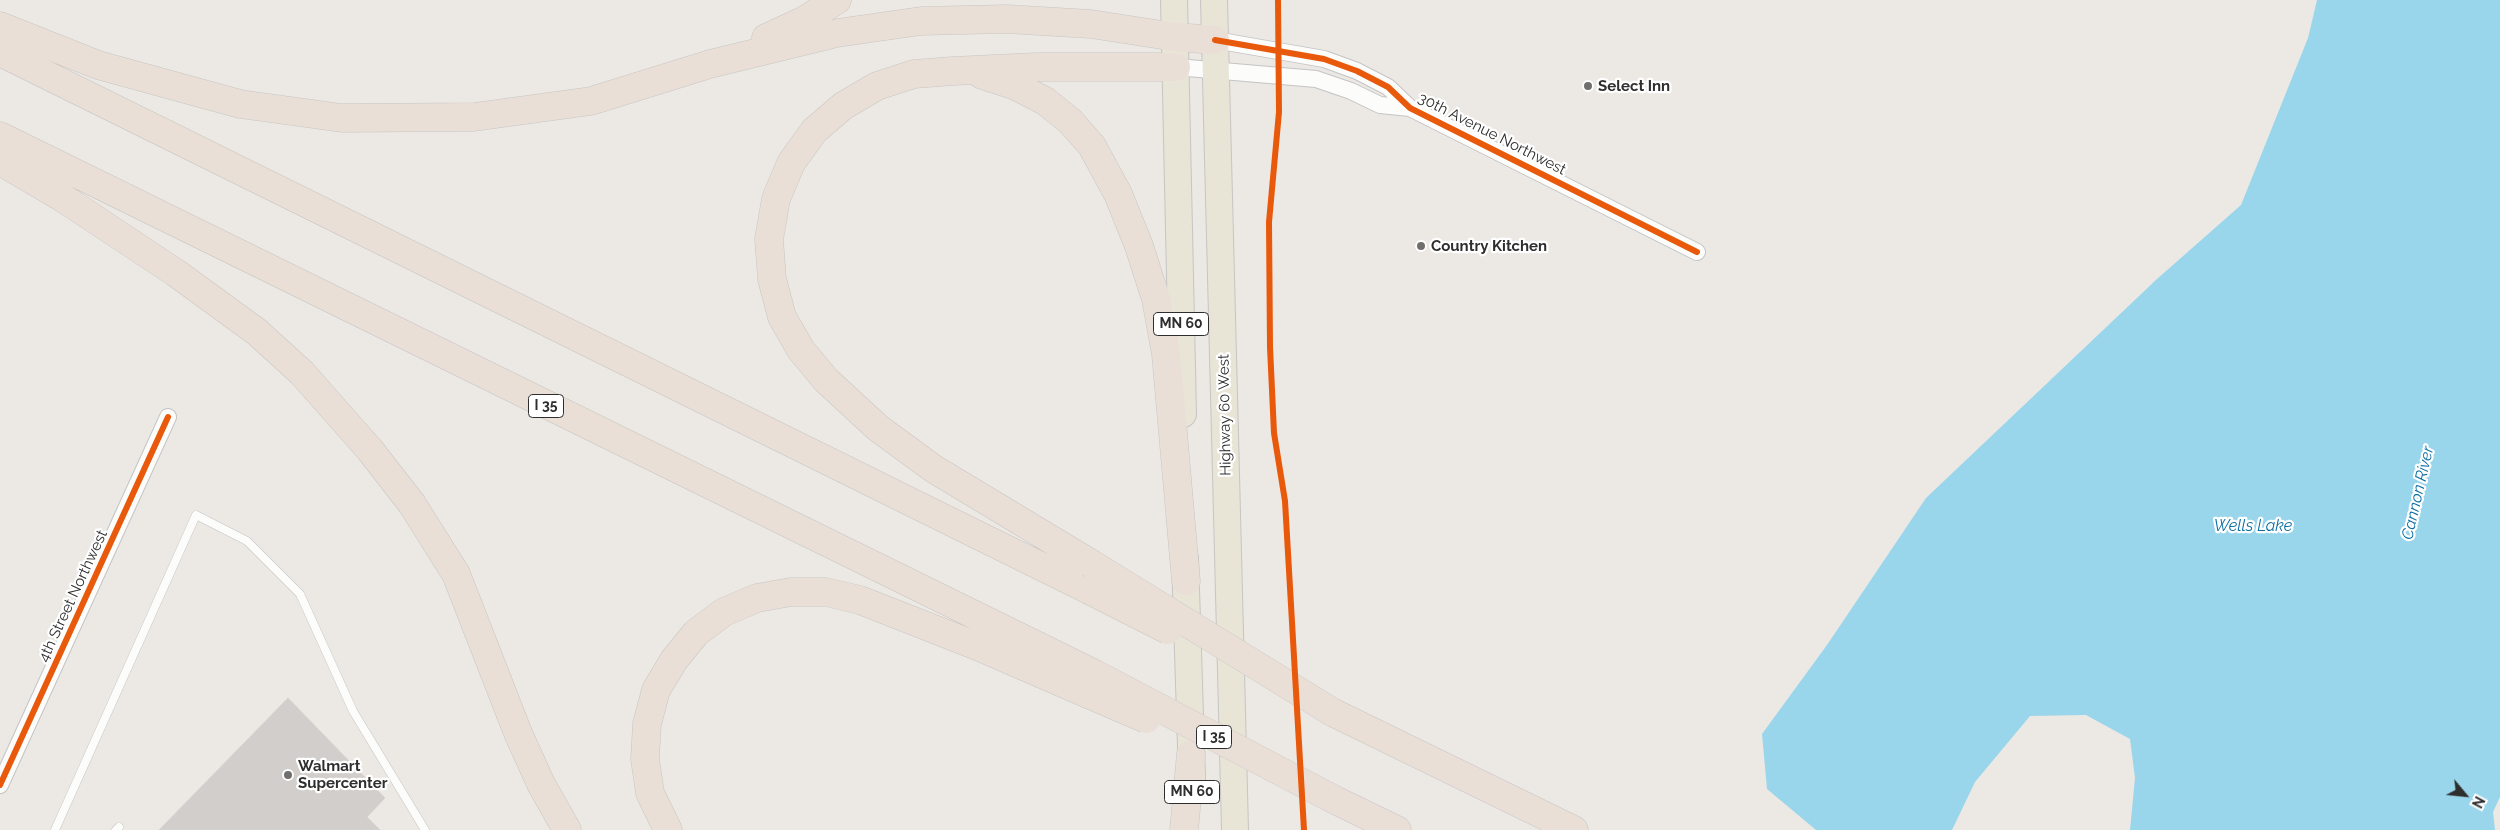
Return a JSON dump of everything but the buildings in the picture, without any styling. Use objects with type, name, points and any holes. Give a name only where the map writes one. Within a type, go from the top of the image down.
[{"type":"highway","points":[[710,64],[803,21],[837,0]]},
{"type":"highway","points":[[0,26],[98,65],[240,104],[342,118],[474,117],[591,101],[710,64],[837,33],[921,21],[1006,19],[1091,24],[1175,37],[1215,40]]},
{"type":"highway","points":[[0,52],[1574,830]]},
{"type":"highway","points":[[1176,67],[1036,67],[953,71],[914,74],[877,86],[843,106],[814,131],[791,163],[776,199],[769,239],[772,279],[782,316],[801,350],[826,380],[878,428],[934,469],[1332,712]]},
{"type":"highway","points":[[953,71],[986,76],[1016,86],[1045,101],[1070,121],[1092,146],[1118,194],[1139,246],[1156,299],[1166,354],[1186,581]]},
{"type":"highway","name":"I 35","points":[[0,136],[1091,684]]},
{"type":"highway","points":[[0,161],[62,198],[176,273],[257,332],[302,374],[370,450],[412,504],[456,574],[518,733],[541,784],[567,830]]},
{"type":"highway","points":[[668,830],[650,794],[645,759],[647,724],[656,690],[674,660],[696,634],[724,612],[757,598],[791,592],[826,592],[860,600],[977,646],[1091,684],[1396,830]]},
{"type":"highway","points":[[1184,830],[1192,754]]},
{"type":"main road","name":"MN 60","points":[[1174,0],[1186,581],[1194,830]]},
{"type":"main road","name":"Highway 60 West","points":[[1214,0],[1235,830]]},
{"type":"street","name":"30th Avenue Northwest","points":[[1215,40],[1324,59],[1357,71],[1388,87],[1410,108],[1697,252]]},
{"type":"street","name":"30th Avenue Northwest","points":[[1176,67],[1316,79],[1351,91],[1380,105],[1410,108]]},
{"type":"street","name":"4th Street Northwest","points":[[0,785],[168,417]]},
{"type":"lane","points":[[54,830],[196,515],[247,541],[300,594],[352,711],[425,830]]},
{"type":"water","name":"Wells Lake","points":[[2317,0],[2500,0],[2500,797],[2493,812],[2495,830],[2130,830],[2135,778],[2130,739],[2086,715],[2030,716],[1975,782],[1952,830],[1816,830],[1767,789],[1762,734],[1827,645],[1926,498],[2157,279],[2241,205],[2308,38]]},
{"type":"cycle path","points":[[1278,0],[1279,112],[1269,222],[1270,347],[1274,433],[1285,501],[1304,830]]},
{"type":"cycle path","points":[[1215,40],[1324,59],[1357,71],[1388,87],[1410,108],[1697,252]]},
{"type":"cycle path","points":[[0,785],[168,417]]},
{"type":"place","name":"Select Inn","points":[[1588,86]]},
{"type":"place","name":"Country Kitchen","points":[[1421,246]]},
{"type":"place","name":"Walmart Supercenter","points":[[288,775]]},
{"type":"water label","name":"Cannon River","points":[[2418,493]]}]
